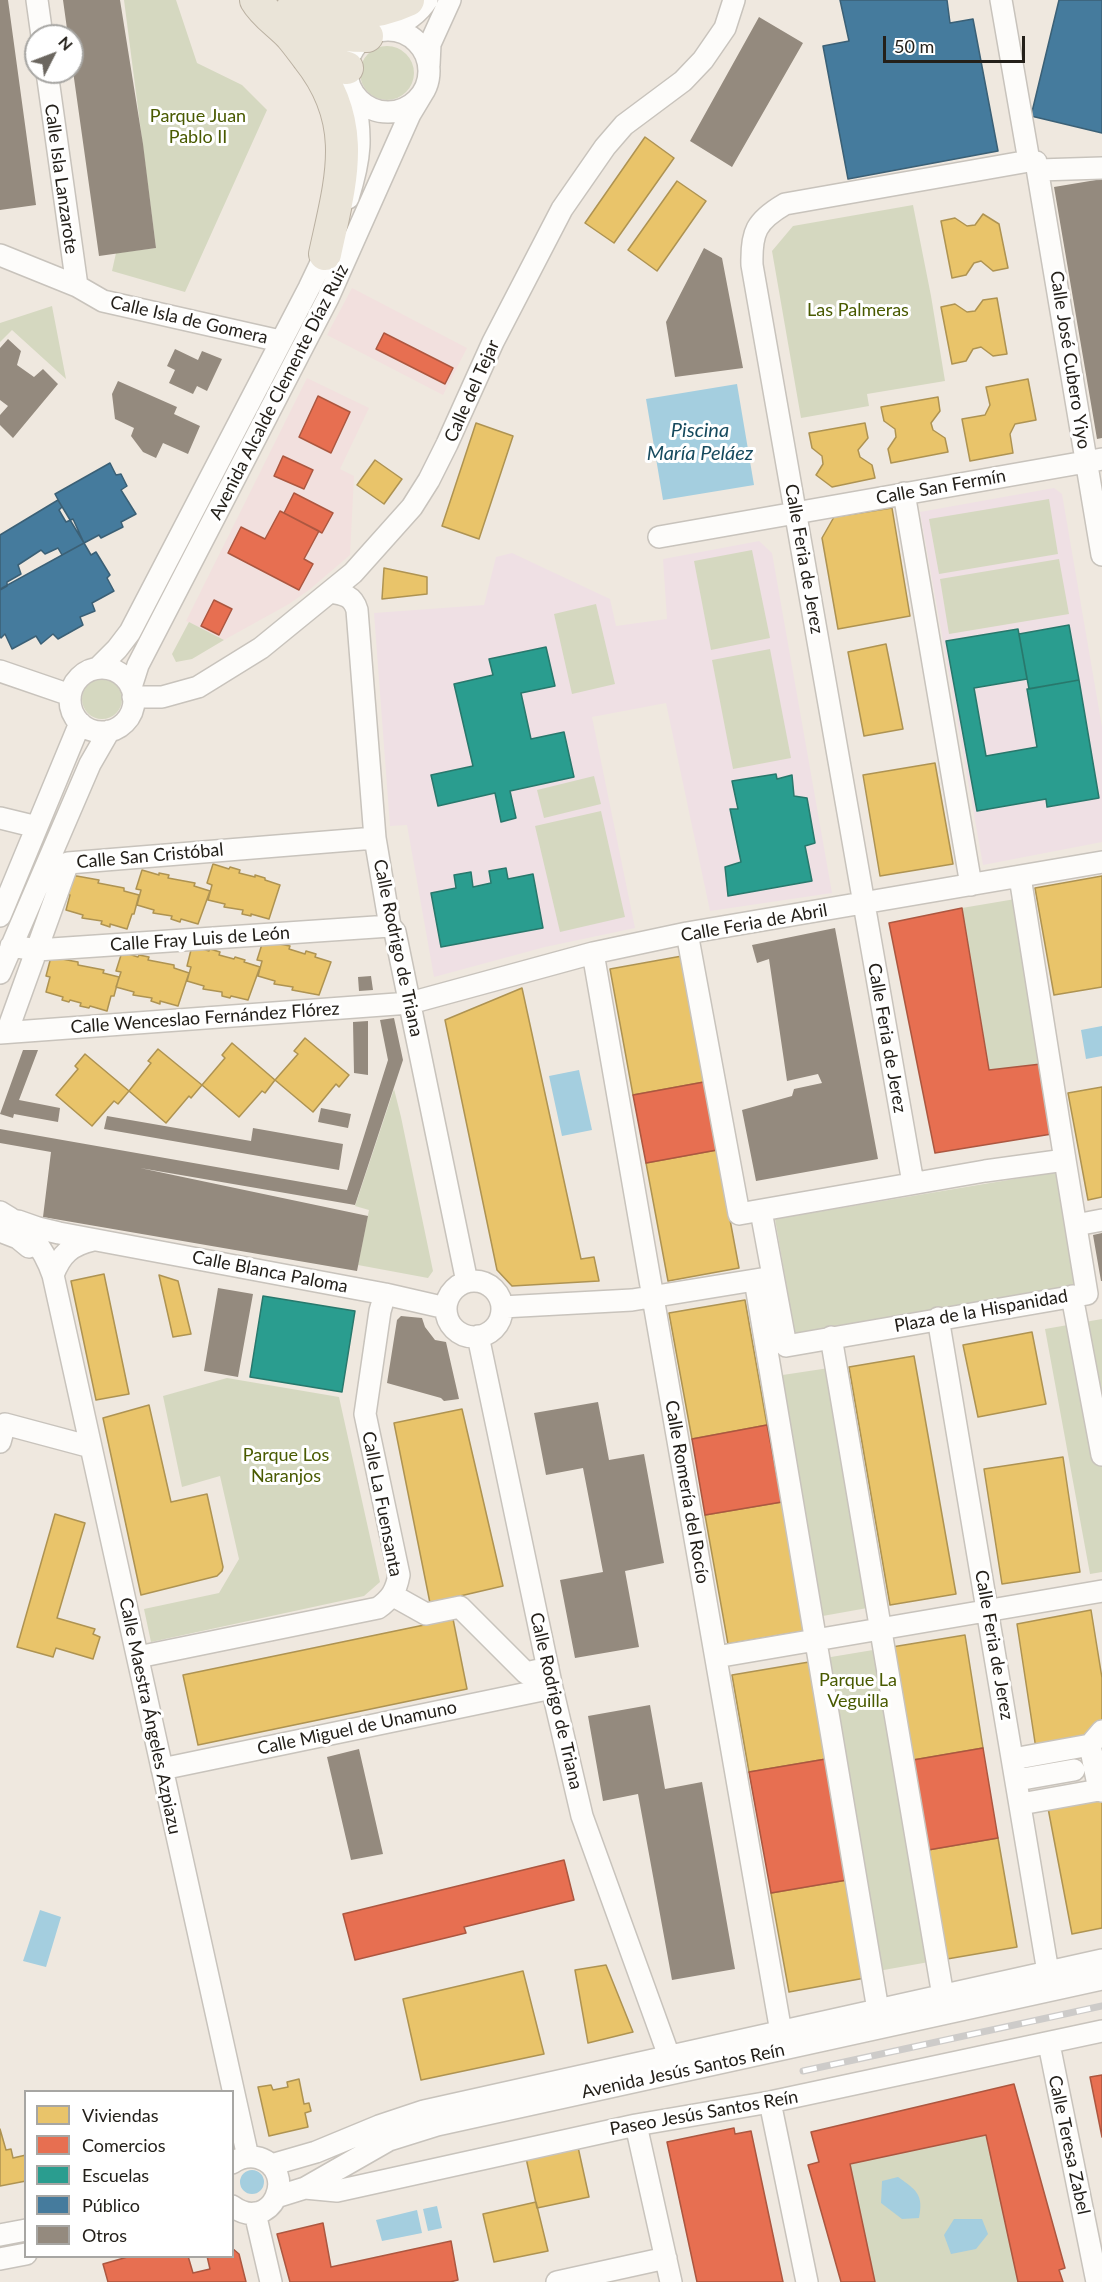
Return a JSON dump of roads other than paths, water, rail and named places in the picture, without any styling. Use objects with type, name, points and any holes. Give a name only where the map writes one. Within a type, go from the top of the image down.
[{"type":"highway","points":[[256,0],[292,37],[316,68],[332,96],[341,124],[343,157],[326,254]]},
{"type":"highway","points":[[285,0],[305,19],[328,32],[346,36],[379,33]]},
{"type":"highway","points":[[301,0],[330,10],[355,13],[379,10],[408,0]]},
{"type":"highway","points":[[292,37],[329,62],[350,81]]},
{"type":"street","points":[[37,0],[40,24]]},
{"type":"street","points":[[427,0],[410,19],[379,33],[354,49],[350,81],[364,104],[376,110],[390,112],[404,108],[422,94],[427,83],[430,44],[450,0]]},
{"type":"street","name":"Calle del Tejar","points":[[132,692],[162,698],[198,687],[261,648],[353,573],[404,516],[429,480],[539,250],[562,209],[605,147],[624,125],[683,81],[703,60],[725,28],[734,0]]},
{"type":"street","name":"Calle José Cubero Yiyo","points":[[1001,0],[1094,461],[1102,555]]},
{"type":"street","points":[[379,33],[402,33],[413,39],[422,48],[427,60],[428,72]]},
{"type":"street","name":"Avenida Alcalde Clemente Díaz Ruiz","points":[[98,668],[130,632],[326,254],[358,165],[360,141],[350,81]]},
{"type":"street","name":"Calle Isla Lanzarote","points":[[49,84],[77,286]]},
{"type":"street","name":"Avenida Alcalde Clemente Díaz Ruiz","points":[[132,692],[138,665],[328,298],[410,114],[422,94]]},
{"type":"street","name":"Calle Feria de Jerez","points":[[913,1183],[752,265],[752,247],[755,231],[768,214],[785,204],[1035,166],[1102,168]]},
{"type":"street","name":"Calle Isla de Gomera","points":[[0,255],[77,286],[103,301],[280,341]]},
{"type":"street","name":"Calle San Fermín","points":[[659,537],[1094,461]]},
{"type":"street","points":[[904,493],[972,885]]},
{"type":"street","name":"Calle Rodrigo de Triana","points":[[330,592],[349,596],[357,610],[375,838],[390,926],[395,932],[467,1282]]},
{"type":"street","points":[[98,668],[116,672],[132,692],[130,715],[117,728],[99,732],[89,729],[74,715],[70,695],[73,686],[81,676],[98,668]]},
{"type":"street","points":[[0,671],[70,695]]},
{"type":"street","points":[[0,916],[80,723]]},
{"type":"street","points":[[0,973],[90,764],[109,731]]},
{"type":"street","points":[[0,818],[37,826]]},
{"type":"street","name":"Calle San Cristóbal","points":[[3,1033],[37,950],[68,863],[375,838]]},
{"type":"street","name":"Calle Feria de Abril","points":[[410,1003],[593,953],[687,933],[1102,862]]},
{"type":"street","name":"Plaza de la Hispanidad","points":[[761,1211],[764,1278],[786,1346],[1087,1294],[1020,877]]},
{"type":"street","name":"Calle Fray Luis de León","points":[[11,946],[37,950],[390,926]]},
{"type":"street","points":[[687,933],[739,1214],[913,1183],[1065,1160]]},
{"type":"street","name":"Calle Romería del Rocío","points":[[593,953],[781,2032]]},
{"type":"street","name":"Calle Wenceslao Fernández Flórez","points":[[3,1033],[410,1003]]},
{"type":"street","name":"Calle Blanca Paloma","points":[[3,1220],[94,1240],[385,1294],[446,1308]]},
{"type":"street","name":"Calle Maestra Ángeles Azpiazu","points":[[3,1220],[42,1247],[53,1275],[162,1769],[226,2090]]},
{"type":"street","points":[[1076,1225],[1102,1220]]},
{"type":"street","points":[[53,1275],[58,1261],[65,1252],[73,1246],[94,1240]]},
{"type":"street","points":[[502,1306],[632,1300],[764,1278],[816,1640],[878,2010]]},
{"type":"street","points":[[475,1281],[491,1287],[497,1293],[502,1306],[498,1323],[486,1334],[478,1336],[470,1336],[455,1329],[447,1316],[446,1308],[452,1291],[467,1282],[475,1281]]},
{"type":"street","name":"Calle La Fuensanta","points":[[138,1657],[378,1608],[397,1589],[399,1575],[365,1414],[380,1311],[385,1294]]},
{"type":"street","points":[[1072,1296],[1093,1357],[1102,1454]]},
{"type":"street","name":"Calle Feria de Jerez","points":[[938,1318],[1048,1972]]},
{"type":"street","name":"Calle Rodrigo de Triana","points":[[478,1336],[550,1678],[582,1816],[669,2056]]},
{"type":"street","points":[[831,1337],[943,1996]]},
{"type":"street","points":[[0,1442],[5,1424],[91,1447]]},
{"type":"street","points":[[716,1657],[1102,1591]]},
{"type":"street","points":[[392,1595],[426,1614],[460,1607],[526,1673],[550,1678]]},
{"type":"street","name":"Calle Miguel de Unamuno","points":[[162,1769],[550,1678]]},
{"type":"street","points":[[1015,1769],[1096,1738],[1101,1790],[1021,1804]]},
{"type":"street","points":[[1015,1769],[1074,1770]]},
{"type":"street","name":"Avenida Jesús Santos Reín","points":[[271,2165],[316,2152],[424,2110],[1102,1960]]},
{"type":"street","name":"Avenida Jesús Santos Reín","points":[[276,2197],[305,2188],[389,2140],[437,2125],[1102,1979]]},
{"type":"street","name":"Paseo Jesús Santos Reín","points":[[305,2188],[337,2191],[636,2125],[770,2102],[1102,2031]]},
{"type":"street","name":"Calle Teresa Zabel","points":[[1049,2044],[1097,2282]]},
{"type":"street","points":[[770,2102],[807,2282]]},
{"type":"street","points":[[636,2125],[671,2282]]},
{"type":"street","name":"Calle Maestra Ángeles Azpiazu","points":[[234,2130],[240,2160]]},
{"type":"street","points":[[234,2208],[242,2212],[255,2214],[266,2209],[276,2197],[279,2180],[271,2165],[264,2159],[240,2160]]},
{"type":"street","points":[[255,2214],[271,2282]]},
{"type":"street","points":[[0,2235],[24,2230]]},
{"type":"street","points":[[0,2259],[24,2254]]},
{"type":"street","points":[[557,2282],[666,2258]]},
{"type":"water","name":"Piscina María Peláez","points":[[737,384],[754,485],[663,500],[646,399]]},
{"type":"water","points":[[1102,1026],[1102,1056],[1086,1059],[1081,1030]]},
{"type":"water","points":[[579,1070],[592,1130],[562,1136],[549,1076]]},
{"type":"water","points":[[40,1910],[61,1917],[46,1967],[23,1961]]},
{"type":"water","points":[[252,2170],[260,2174],[264,2182],[260,2190],[252,2194],[244,2190],[240,2182],[244,2174]]},
{"type":"water","points":[[898,2177],[917,2193],[920,2203],[919,2218],[902,2219],[881,2203],[882,2181]]},
{"type":"water","points":[[437,2206],[442,2228],[428,2231],[423,2209]]},
{"type":"water","points":[[417,2210],[422,2233],[382,2241],[376,2220]]},
{"type":"water","points":[[954,2219],[982,2219],[988,2234],[976,2249],[951,2254],[944,2235]]},
{"type":"railway","points":[[803,2071],[1102,2006]]},
{"type":"park label","name":"Parque Juan Pablo II","points":[[198,126]]},
{"type":"park label","name":"Las Palmeras","points":[[858,310]]},
{"type":"park label","name":"Parque Los Naranjos","points":[[286,1465]]},
{"type":"park label","name":"Parque La Veguilla","points":[[858,1690]]}]
